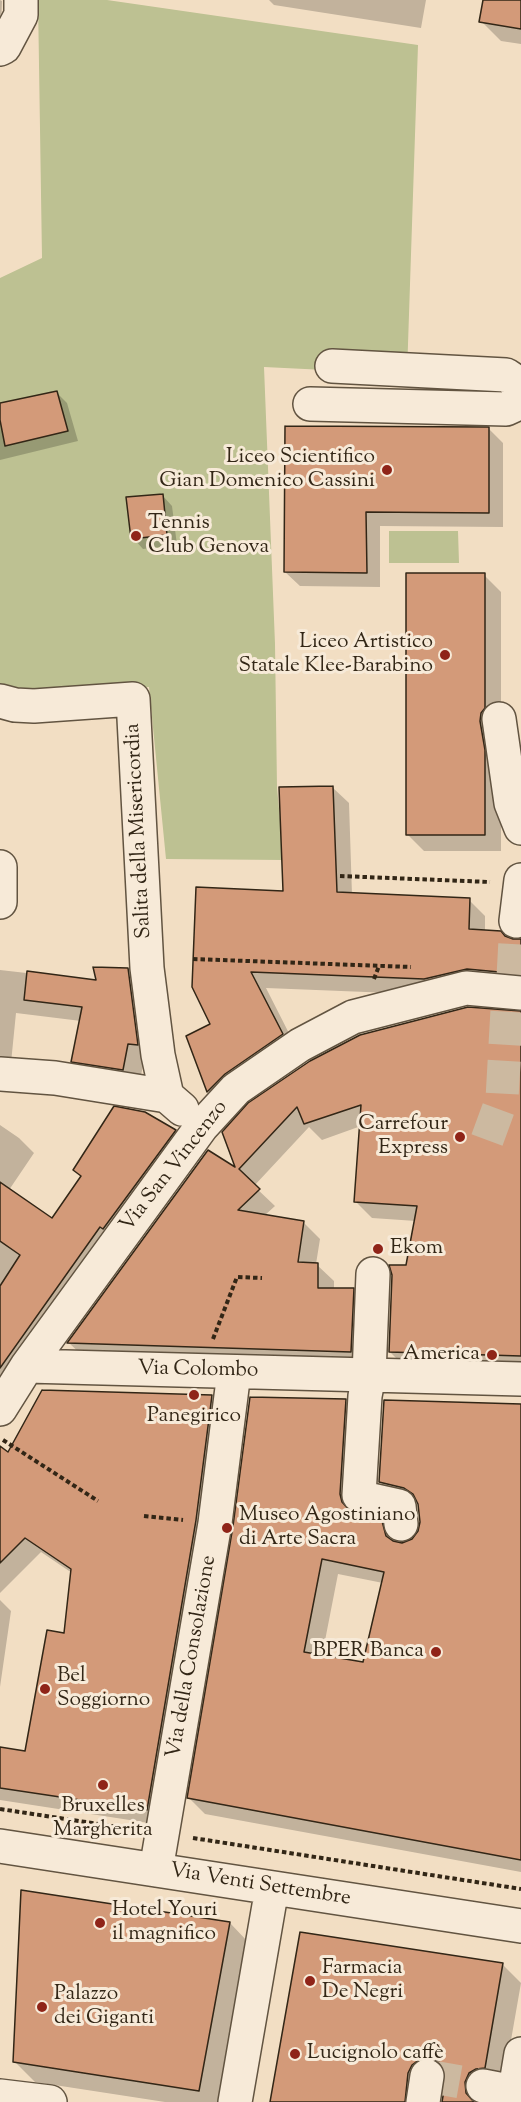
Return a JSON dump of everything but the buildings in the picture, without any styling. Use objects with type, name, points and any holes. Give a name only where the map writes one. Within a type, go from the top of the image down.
[{"type":"street","points":[[0,49],[4,47],[21,15],[21,0]]},
{"type":"street","points":[[310,404],[506,409],[519,394],[506,375],[332,366]]},
{"type":"street","name":"Salita della Misericordia","points":[[0,701],[34,706],[133,699],[147,968],[158,1055],[167,1096]]},
{"type":"street","points":[[499,719],[511,803],[521,828]]},
{"type":"street","points":[[0,867],[0,902]]},
{"type":"street","points":[[516,921],[521,881]]},
{"type":"street","name":"Via San Vincenzo","points":[[0,1410],[27,1366],[202,1126],[236,1089],[300,1045],[353,1017],[466,988],[516,987]]},
{"type":"street","points":[[0,1074],[56,1078],[167,1096],[202,1126]]},
{"type":"street","points":[[373,1274],[369,1375],[365,1396],[359,1495],[363,1498],[399,1506],[401,1524]]},
{"type":"street","name":"Via Colombo","points":[[27,1366],[521,1379]]},
{"type":"street","name":"Via della Consolazione","points":[[156,1870],[215,1523],[234,1372]]},
{"type":"street","name":"Via Venti Settembre","points":[[0,1846],[521,1926]]},
{"type":"street","points":[[235,2102],[272,1888]]},
{"type":"street","points":[[483,2086],[514,2097],[521,2054]]},
{"type":"street","points":[[0,2096],[50,2102]]},
{"type":"path","points":[[340,876],[521,881]]},
{"type":"path","points":[[193,959],[412,967]]},
{"type":"path","points":[[212,1341],[237,1277],[262,1278]]},
{"type":"path","points":[[0,1438],[98,1501]]},
{"type":"path","points":[[144,1516],[190,1521]]},
{"type":"path","points":[[0,1809],[521,1889]]},
{"type":"green space","name":"Tennis Club Genova","points":[[38,0],[107,0],[418,45],[407,374],[264,367],[275,644],[277,788],[284,860],[166,859],[149,687],[36,700],[0,689],[0,278],[42,258]]},
{"type":"green space","points":[[389,531],[458,531],[459,563],[389,563]]},
{"type":"tunnel","points":[[513,977],[516,921]]},
{"type":"tunnel","points":[[487,1140],[502,1099],[508,992]]},
{"type":"tunnel","points":[[427,2076],[483,2086]]},
{"type":"place","name":"Liceo Scientifico Gian Domenico Cassini","points":[[387,470]]},
{"type":"place","name":"Tennis Club Genova","points":[[136,536]]},
{"type":"place","name":"Liceo Artistico Statale Klee-Barabino","points":[[445,655]]},
{"type":"place","name":"Carrefour Express","points":[[460,1137]]},
{"type":"place","name":"Ekom","points":[[378,1249]]},
{"type":"place","name":"America","points":[[492,1355]]},
{"type":"place","name":"Panegirico","points":[[194,1395]]},
{"type":"place","name":"Museo Agostiniano di Arte Sacra","points":[[227,1528]]},
{"type":"place","name":"BPER Banca","points":[[436,1652]]},
{"type":"place","name":"Bel Soggiorno","points":[[45,1689]]},
{"type":"place","name":"Bruxelles Margherita","points":[[103,1785]]},
{"type":"place","name":"Hotel Youri il magnifico","points":[[100,1923]]},
{"type":"place","name":"Farmacia De Negri","points":[[310,1981]]},
{"type":"place","name":"Palazzo dei Giganti","points":[[42,2007]]},
{"type":"place","name":"Lucignolo caffè","points":[[295,2054]]}]
